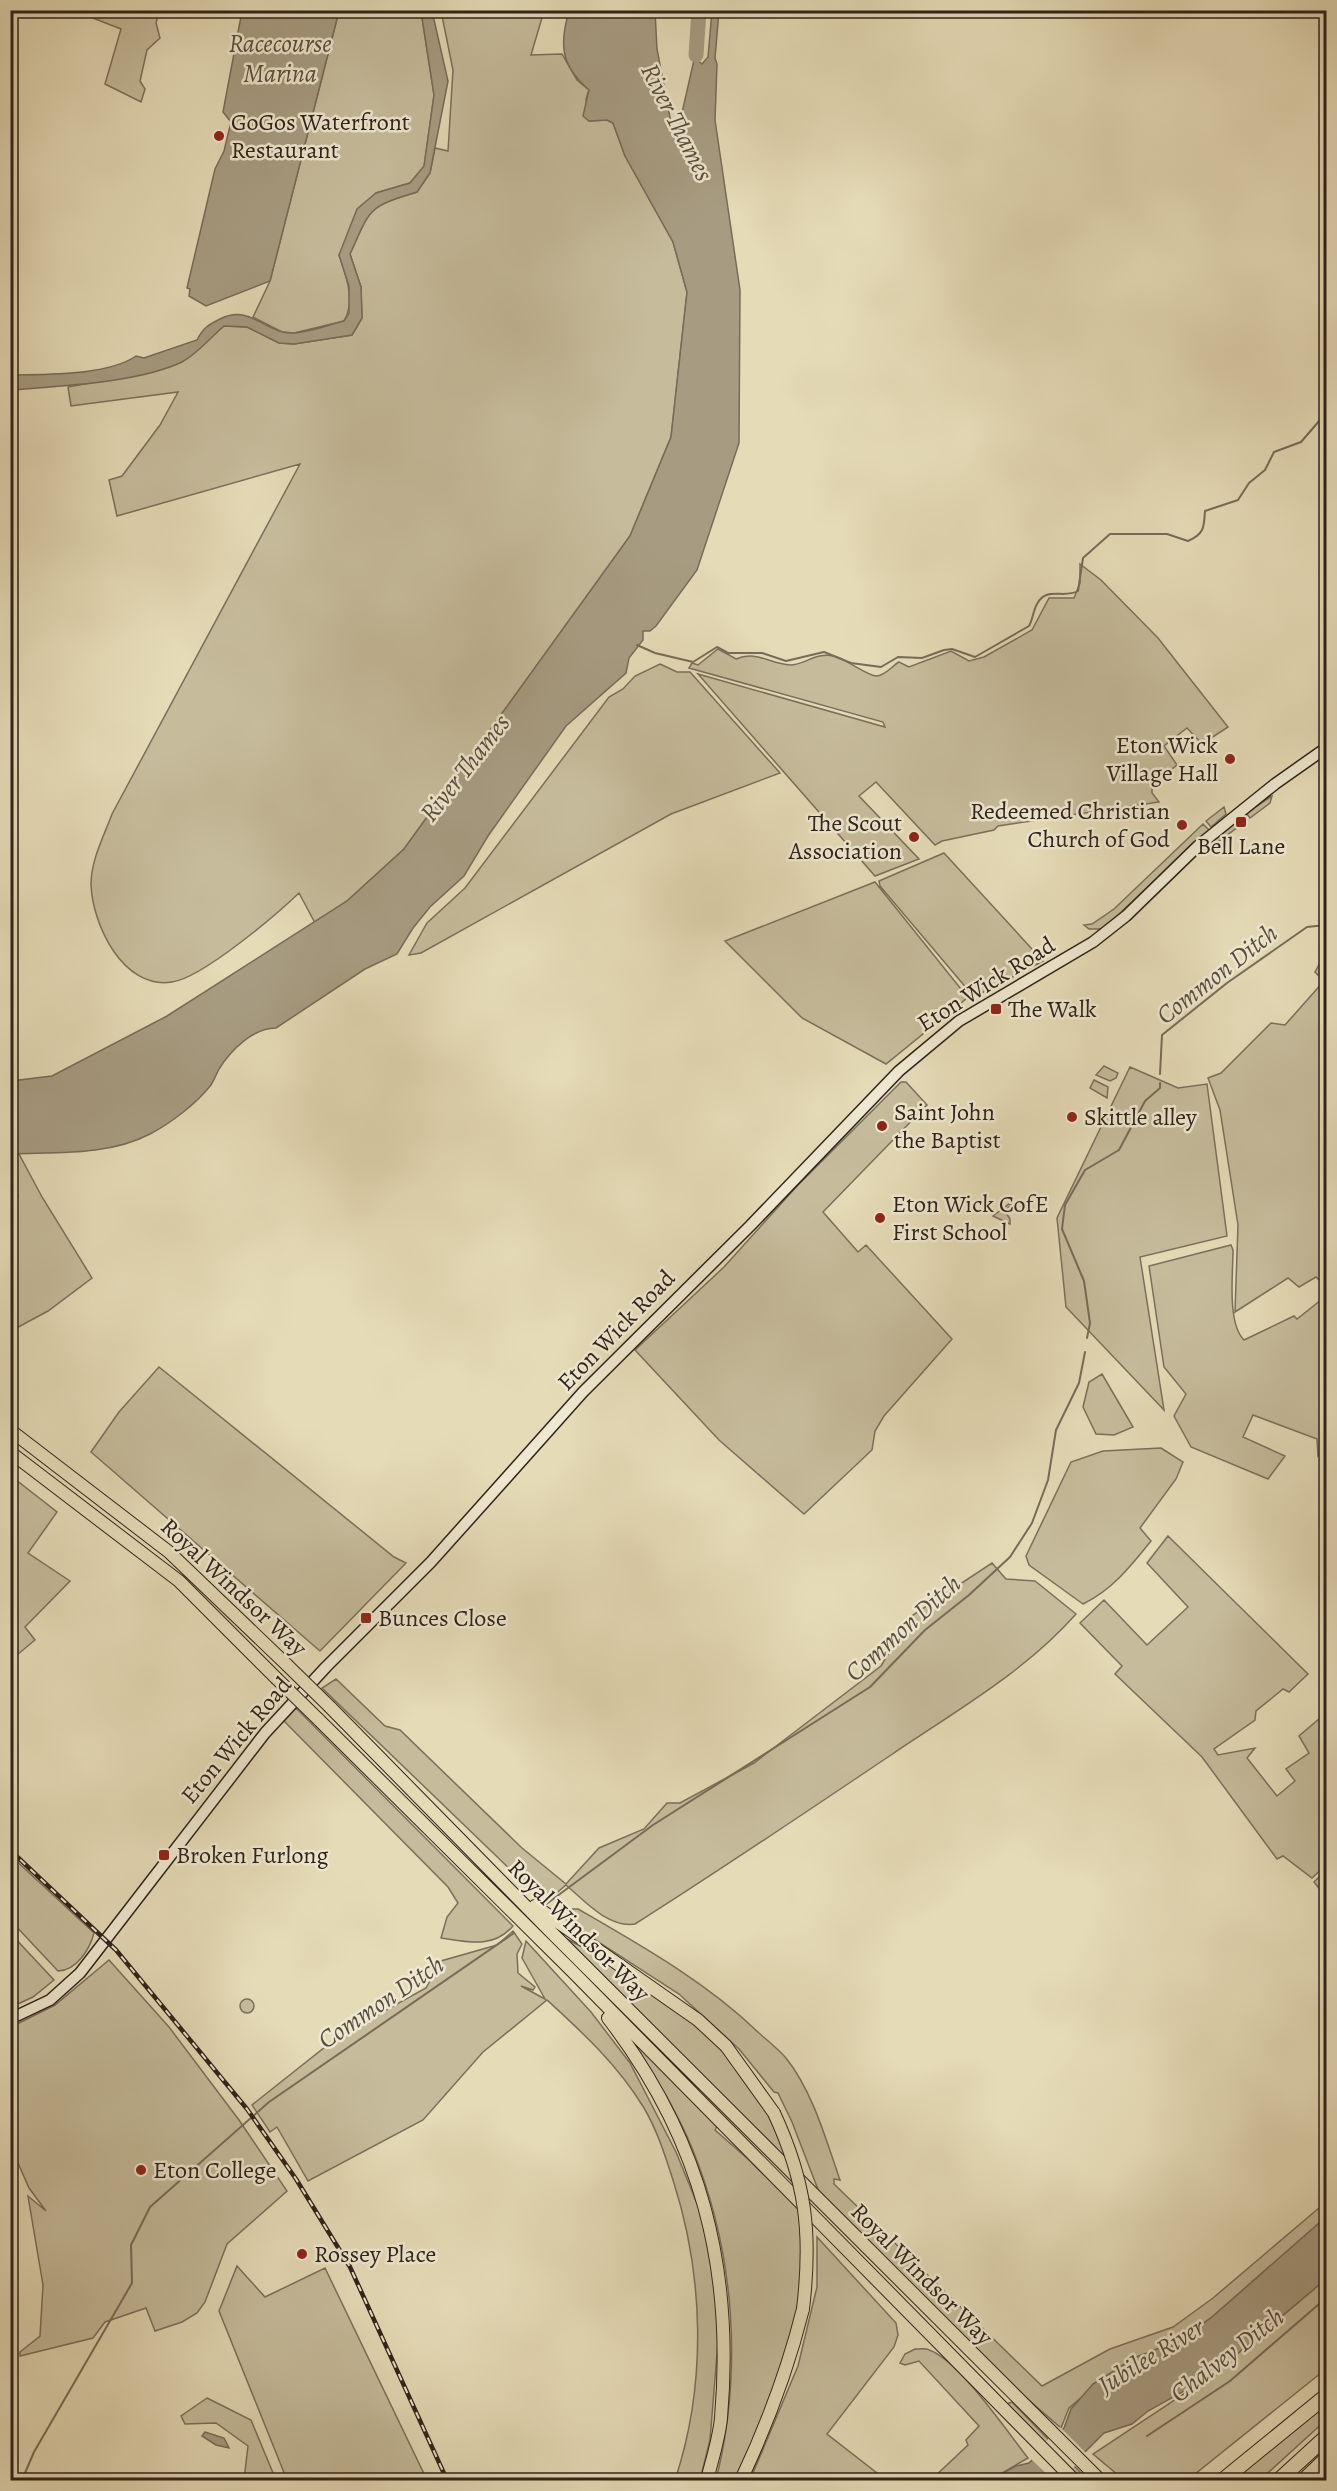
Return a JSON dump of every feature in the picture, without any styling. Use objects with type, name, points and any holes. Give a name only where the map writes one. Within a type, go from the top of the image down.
[{"type":"highway","points":[[1223,2481],[1248,2463],[1326,2396]]},
{"type":"highway","points":[[1279,2481],[1326,2437]]},
{"type":"highway","points":[[1304,2481],[1326,2459]]},
{"type":"main road","name":"Eton Wick Road","points":[[10,2019],[50,2000],[80,1973],[265,1733],[326,1667],[435,1557],[583,1392],[750,1226],[909,1061],[959,1021],[1093,942],[1126,916],[1198,846],[1275,784],[1326,748]]},
{"type":"main road","name":"Royal Windsor Way","points":[[10,1430],[169,1552],[288,1665],[449,1827],[557,1930],[1100,2481]]},
{"type":"main road","name":"Royal Windsor Way","points":[[10,1452],[179,1581],[506,1909],[572,1971],[1073,2479]]},
{"type":"main road","points":[[557,1930],[666,1995],[726,2046],[774,2113],[791,2150],[801,2182],[809,2260],[803,2309],[791,2358],[741,2481]]},
{"type":"main road","points":[[572,1971],[649,2077],[693,2170],[707,2216],[719,2268],[723,2325],[721,2420],[708,2481]]},
{"type":"shaded area","points":[[75,11],[159,11],[156,23],[160,38],[147,50],[140,81],[145,89],[141,102],[105,84],[121,29]]},
{"type":"shaded area","points":[[339,11],[421,11],[434,95],[424,167],[410,183],[376,193],[339,255],[350,297],[348,313],[344,321],[294,333],[282,332],[253,317],[270,281]]},
{"type":"shaded area","points":[[441,11],[544,11],[531,55],[562,54],[577,80],[589,90],[586,99],[589,121],[607,120],[613,123],[625,156],[673,242],[687,292],[671,437],[630,536],[404,849],[347,901],[315,923],[299,893],[274,916],[219,958],[185,978],[172,982],[154,982],[139,976],[125,965],[104,935],[97,917],[91,884],[96,857],[112,814],[300,464],[117,516],[109,480],[122,476],[160,425],[178,392],[71,406],[68,387],[150,372],[183,361],[224,326],[247,327],[279,343],[294,344],[352,335],[362,318],[361,287],[350,254],[362,227],[379,206],[417,192],[430,173],[435,148],[448,151],[453,70]]},
{"type":"shaded area","points":[[1080,564],[1101,580],[1158,638],[1228,727],[1202,744],[1187,728],[1164,746],[1177,765],[1152,784],[1152,793],[1159,802],[998,826],[994,830],[942,841],[935,845],[876,782],[859,796],[919,859],[875,876],[698,674],[885,727],[883,722],[689,668],[692,663],[698,665],[718,649],[736,659],[750,656],[790,665],[816,657],[834,656],[876,676],[885,673],[899,662],[909,667],[951,651],[969,661],[984,657],[1032,630],[1049,598],[1074,598],[1080,583]]},
{"type":"shaded area","points":[[660,664],[677,672],[690,672],[780,773],[671,814],[421,953],[409,955],[427,923],[465,888],[609,697],[623,689],[635,676]]},
{"type":"shaded area","points":[[1272,796],[1270,803],[1250,818],[1246,813]]},
{"type":"shaded area","points":[[1224,807],[1226,814],[1211,827],[1206,821]]},
{"type":"shaded area","points":[[1239,819],[1242,824],[1211,847],[1209,842]]},
{"type":"shaded area","points":[[1203,824],[1209,830],[1103,929],[1089,929],[1084,925],[1092,924],[1114,909]]},
{"type":"shaded area","points":[[944,853],[1043,961],[974,997],[880,886],[879,881]]},
{"type":"shaded area","points":[[875,882],[965,994],[966,999],[886,1064],[802,1018],[725,941]]},
{"type":"shaded area","points":[[1323,942],[1326,942],[1326,1287],[1316,1277],[1299,1287],[1288,1278],[1235,1312],[1238,1225],[1220,1110],[1208,1078],[1221,1073],[1271,1023],[1285,1025],[1324,981],[1315,972],[1321,961]]},
{"type":"shaded area","points":[[1104,1066],[1118,1073],[1116,1078],[1110,1081],[1096,1075]]},
{"type":"shaded area","points":[[1130,1067],[1178,1088],[1207,1084],[1227,1236],[1140,1257],[1164,1410],[1066,1307],[1057,1218]]},
{"type":"shaded area","points":[[1094,1080],[1108,1087],[1107,1098],[1090,1088]]},
{"type":"shaded area","points":[[901,1082],[906,1082],[927,1105],[823,1212],[858,1252],[866,1245],[952,1339],[884,1416],[875,1431],[872,1450],[804,1514],[719,1440],[635,1350],[724,1267],[798,1185]]},
{"type":"shaded area","points":[[10,1154],[19,1154],[42,1197],[92,1278],[48,1311],[11,1331]]},
{"type":"shaded area","points":[[1009,1204],[1011,1205],[1005,1211],[1010,1224],[993,1216]]},
{"type":"shaded area","points":[[1231,1245],[1233,1250],[1233,1310],[1235,1322],[1244,1340],[1294,1316],[1297,1319],[1326,1296],[1326,1448],[1318,1456],[1317,1439],[1253,1415],[1243,1437],[1285,1456],[1268,1479],[1191,1447],[1174,1416],[1186,1394],[1164,1367],[1149,1266]]},
{"type":"shaded area","points":[[159,1367],[394,1557],[406,1563],[320,1651],[91,1452],[119,1412]]},
{"type":"shaded area","points":[[1102,1374],[1133,1427],[1114,1435],[1096,1434],[1083,1407],[1089,1382]]},
{"type":"shaded area","points":[[1161,1448],[1183,1462],[1176,1479],[1140,1528],[1151,1541],[1112,1585],[1083,1604],[1029,1565],[1026,1556],[1071,1462],[1103,1451]]},
{"type":"shaded area","points":[[11,1476],[57,1512],[28,1553],[70,1581],[25,1627],[35,1640],[11,1660]]},
{"type":"shaded area","points":[[1168,1536],[1308,1674],[1289,1692],[1283,1689],[1256,1711],[1255,1720],[1214,1749],[1218,1755],[1255,1748],[1247,1758],[1277,1796],[1295,1781],[1286,1769],[1309,1753],[1299,1736],[1326,1713],[1326,1865],[1312,1878],[1283,1856],[1277,1859],[1202,1757],[1115,1674],[1122,1666],[1080,1623],[1104,1600],[1147,1645],[1188,1607],[1147,1563]]},
{"type":"shaded area","points":[[992,1563],[1006,1579],[1035,1581],[1076,1614],[1056,1635],[1012,1673],[988,1690],[635,1924],[625,1924],[606,1918],[566,1885],[545,1903],[322,1688],[336,1679],[385,1726],[400,1730],[522,1848],[566,1884],[599,1848],[644,1829],[667,1803],[680,1803],[754,1763],[881,1666],[910,1617]]},
{"type":"shaded area","points":[[296,1708],[513,1926],[489,1941],[470,1942],[441,1938],[447,1917],[458,1903],[448,1887],[284,1721]]},
{"type":"shaded area","points":[[11,1856],[94,1933],[86,1952],[71,1967],[58,1971],[11,1921]]},
{"type":"shaded area","points":[[1326,1870],[1326,1897],[1314,1882]]},
{"type":"shaded area","points":[[556,1909],[578,1909],[673,1966],[717,1997],[780,2051],[804,2086],[818,2117],[840,2180],[834,2179],[834,2184],[1042,2386],[1110,2349],[1173,2327],[1213,2298],[1326,2202],[1326,2217],[1212,2317],[1169,2348],[1157,2349],[1093,2384],[1089,2391],[1069,2408],[1061,2428],[1008,2382],[819,2192],[792,2122],[778,2093],[774,2092],[739,2049],[679,1994],[569,1923]]},
{"type":"shaded area","points":[[513,1931],[522,1944],[517,1954],[518,1973],[535,1987],[533,1990],[521,1986],[545,1999],[522,1958],[526,1941],[591,2012],[630,2063],[676,2152],[707,2228],[719,2329],[710,2440],[700,2480],[675,2480],[693,2406],[698,2330],[691,2254],[673,2180],[653,2125],[634,2092],[599,2050],[547,2000],[483,2052],[423,2120],[308,2181],[277,2127],[270,2132],[252,2105],[339,2036],[426,1988],[441,1961],[497,1945]]},
{"type":"shaded area","points":[[11,1934],[54,1980],[33,1997],[11,2007]]},
{"type":"shaded area","points":[[561,1936],[613,1965],[668,2002],[719,2045],[741,2067],[763,2097],[792,2164],[769,2145]]},
{"type":"shaded area","points":[[109,1960],[169,2027],[239,2120],[287,2191],[227,2244],[205,2302],[197,2313],[182,2322],[155,2331],[146,2308],[105,2322],[93,2338],[20,2356],[20,2352],[40,2336],[43,2285],[28,2196],[46,2211],[29,2188],[11,2147],[11,2027],[55,2005]]},
{"type":"shaded area","points":[[247,1999],[252,2001],[254,2006],[252,2011],[247,2013],[242,2011],[240,2006],[242,2001]]},
{"type":"shaded area","points":[[629,2036],[717,2126],[715,2130],[800,2211],[803,2292],[787,2360],[736,2480],[716,2480],[730,2397],[732,2355],[726,2270],[718,2229],[686,2133]]},
{"type":"shaded area","points":[[817,2237],[896,2323],[898,2335],[894,2347],[827,2434],[886,2480],[750,2480],[798,2366],[817,2287]]},
{"type":"shaded area","points":[[237,2266],[265,2297],[325,2268],[427,2480],[287,2480],[219,2311]]},
{"type":"shaded area","points":[[1326,2279],[1326,2369],[1195,2474],[1124,2480],[1093,2454],[1211,2376]]},
{"type":"shaded area","points":[[915,2349],[928,2349],[954,2367],[982,2398],[1028,2458],[990,2480],[931,2480],[968,2445],[966,2440],[979,2426],[919,2361],[905,2365],[900,2363],[905,2354]]},
{"type":"shaded area","points":[[207,2398],[251,2420],[276,2480],[244,2480],[248,2446],[216,2423],[185,2424],[181,2416]]},
{"type":"shaded area","points":[[1012,2402],[1089,2480],[1078,2480],[1007,2404]]},
{"type":"shaded area","points":[[1326,2402],[1326,2420],[1260,2480],[1231,2480]]},
{"type":"water","name":"Racecourse Marina","points":[[242,11],[339,11],[270,281],[206,306],[189,296],[190,289],[187,288],[215,169],[224,151],[231,122],[223,112]]},
{"type":"water","points":[[421,11],[432,11],[448,81],[430,173],[417,192],[379,206],[362,227],[350,254],[361,287],[362,318],[352,335],[294,344],[279,343],[247,327],[224,326],[188,359],[164,369],[121,379],[11,390],[11,375],[93,371],[124,363],[136,356],[144,358],[197,340],[201,332],[209,325],[231,315],[250,317],[275,329],[294,333],[344,321],[349,313],[349,286],[339,255],[357,209],[376,193],[410,183],[424,166],[434,95]]},
{"type":"water","points":[[569,11],[655,11],[657,49],[672,128],[679,126],[694,60],[695,36],[699,37],[697,60],[702,64],[708,57],[712,11],[719,11],[715,58],[717,64],[715,120],[740,290],[739,443],[697,570],[656,626],[650,631],[643,631],[643,640],[629,658],[626,673],[566,726],[488,836],[464,876],[430,907],[413,928],[397,954],[365,969],[276,1028],[259,1032],[243,1041],[224,1062],[211,1085],[191,1106],[150,1134],[117,1146],[82,1152],[11,1154],[11,1081],[52,1076],[167,1016],[347,901],[404,849],[630,536],[671,437],[687,292],[673,242],[625,156],[613,123],[607,120],[589,121],[583,116],[589,90],[573,72],[565,54],[564,34]]},
{"type":"water","points":[[11,1172],[18,1196],[11,1213]]},
{"type":"water","name":"Jubilee River","points":[[1326,2217],[1326,2279],[1211,2376],[1148,2411],[1132,2424],[1104,2433],[1057,2480],[990,2480],[1016,2466],[1029,2463],[1064,2428],[1071,2409],[1093,2384],[1134,2358],[1157,2349],[1170,2348],[1212,2317]]},
{"type":"water","points":[[205,2432],[224,2438],[229,2448],[216,2445],[202,2436]]},
{"type":"pier","points":[[1060,2427],[1087,2454],[1061,2480],[1053,2480],[1030,2458]]},
{"type":"waterway","name":"River Thames","points":[[696,55],[699,10]]},
{"type":"waterway","points":[[637,645],[655,653],[693,662],[717,647],[728,653],[762,653],[786,661],[824,652],[851,663],[881,667],[898,657],[922,658],[952,649],[975,657],[1029,626],[1037,604],[1045,596],[1078,591],[1083,558],[1110,534],[1167,534],[1188,541],[1197,536],[1203,526],[1205,511],[1238,500],[1249,483],[1265,470],[1274,452],[1301,442],[1326,413]]},
{"type":"waterway","name":"Common Ditch","points":[[1160,1074],[1162,1035],[1227,983],[1307,927],[1326,925]]},
{"type":"waterway","name":"Common Ditch","points":[[1087,1338],[1090,1323],[1084,1281],[1062,1229],[1065,1205],[1085,1170],[1119,1150],[1145,1101],[1160,1088],[1160,1083]]},
{"type":"waterway","name":"Common Ditch","points":[[545,1905],[653,1825],[870,1687],[925,1630],[969,1595],[1010,1557],[1032,1523],[1048,1480],[1056,1430],[1079,1383],[1085,1352]]},
{"type":"waterway","points":[[22,2480],[34,2452],[132,2283],[131,2245],[150,2207],[269,2102],[514,1933]]},
{"type":"waterway","name":"Chalvey Ditch","points":[[1147,2436],[1230,2381],[1326,2298]]},
{"type":"railway","points":[[10,1850],[116,1950],[247,2109],[296,2179],[350,2267],[447,2480]]},
{"type":"place","name":"GoGos Waterfront Restaurant","points":[[219,136]]},
{"type":"place","name":"Eton Wick Village Hall","points":[[1230,759]]},
{"type":"place","name":"Bell Lane","points":[[1241,822]]},
{"type":"place","name":"Redeemed Christian Church of God","points":[[1182,825]]},
{"type":"place","name":"The Scout Association","points":[[914,837]]},
{"type":"place","name":"The Walk","points":[[996,1009]]},
{"type":"place","name":"Skittle alley","points":[[1072,1117]]},
{"type":"place","name":"Saint John the Baptist","points":[[882,1126]]},
{"type":"place","name":"Eton Wick CofE First School","points":[[880,1218]]},
{"type":"place","name":"Bunces Close","points":[[366,1618]]},
{"type":"place","name":"Broken Furlong","points":[[164,1855]]},
{"type":"place","name":"Eton College","points":[[141,2170]]},
{"type":"place","name":"Rossey Place","points":[[302,2254]]}]
